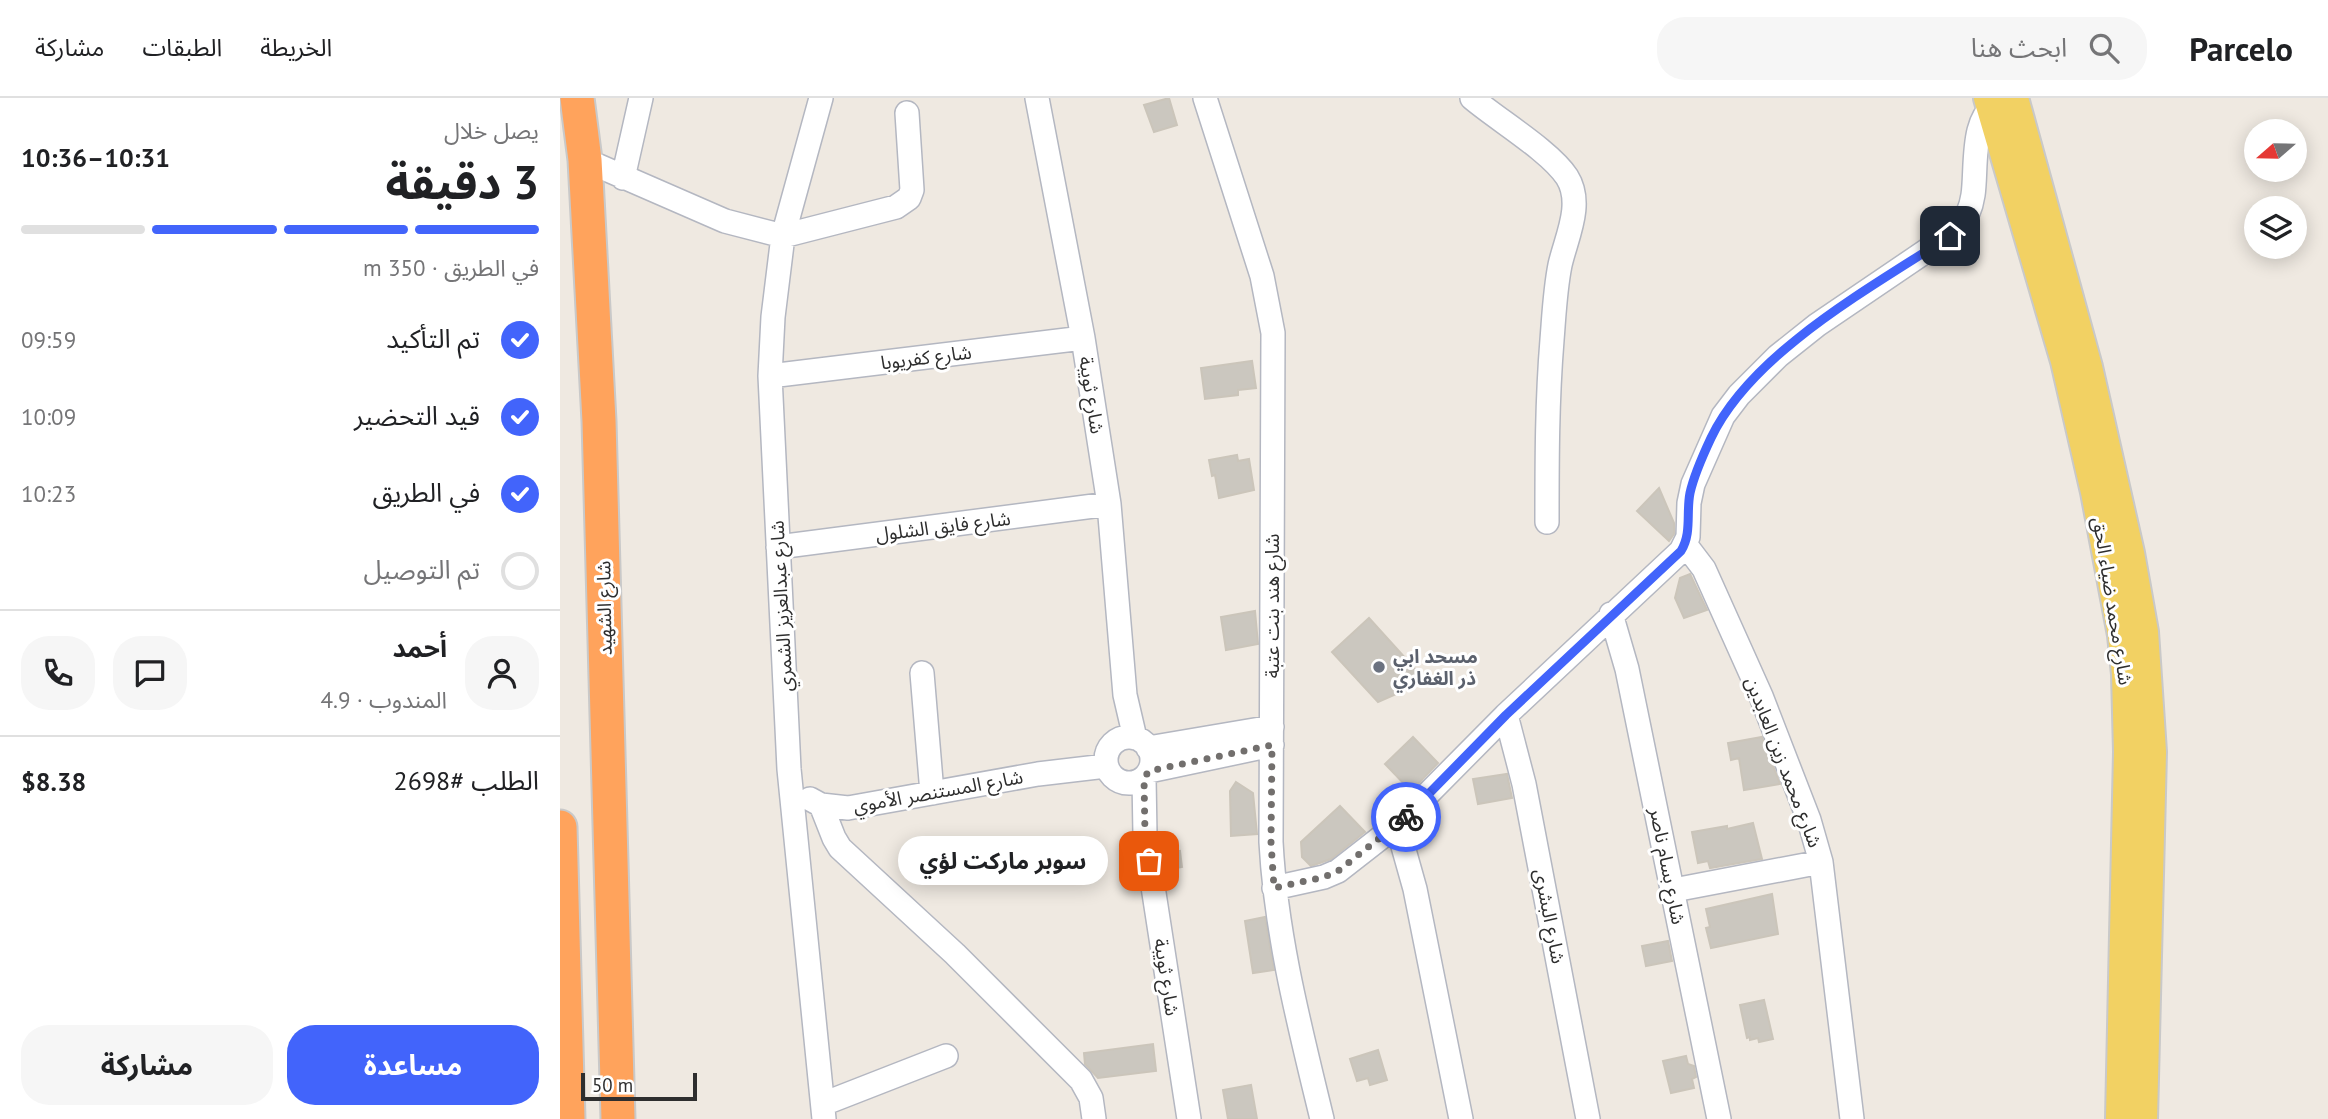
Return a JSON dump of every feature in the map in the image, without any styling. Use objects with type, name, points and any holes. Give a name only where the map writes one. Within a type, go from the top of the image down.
[{"type":"highway","name":"شارع الشهيد","points":[[577,98],[585,160],[600,448],[618,1119]]},
{"type":"highway","points":[[560,827],[568,1119]]},
{"type":"main road","name":"شارع محمد ضياء الحق","points":[[2002,100],[2043,284],[2071,387],[2095,492],[2122,635],[2128,752],[2120,1119]]},
{"type":"main road","name":"شارع محمد ضياء الحق","points":[[2002,100],[2041,189],[2091,380],[2130,553],[2144,632],[2152,752],[2143,1119]]},
{"type":"street","points":[[623,178],[641,98]]},
{"type":"street","name":"شارع عبدالعزيز الشمري","points":[[821,98],[783,236],[773,317],[770,376],[789,769],[824,1111]]},
{"type":"street","name":"شارع ثويبة","points":[[1037,98],[1083,338],[1109,504],[1125,695],[1142,743]]},
{"type":"street","name":"شارع هند بنت عتبة","points":[[1205,98],[1262,276],[1273,333],[1271,842],[1274,888],[1292,994],[1322,1119]]},
{"type":"street","points":[[1472,98],[1551,160],[1567,178],[1573,194],[1574,210],[1560,266],[1555,304],[1547,404],[1546,522]]},
{"type":"street","points":[[1274,888],[1332,874],[1397,825],[1506,715],[1676,556],[1685,544],[1693,484],[1717,428],[1740,395],[1778,356],[1817,326],[1950,236],[1963,223],[1973,196],[1980,126],[2002,100]]},
{"type":"street","points":[[585,160],[725,221],[783,236],[896,207],[909,198],[912,190],[907,113]]},
{"type":"street","name":"شارع كفريوبا","points":[[770,376],[1083,338]]},
{"type":"street","name":"شارع فايق الشلول","points":[[778,547],[1109,504]]},
{"type":"street","name":"شارع محمد زين العابدين","points":[[1685,544],[1704,569],[1761,696],[1809,820],[1821,862],[1852,1119]]},
{"type":"street","name":"شارع بسام ناصر","points":[[1612,614],[1627,669],[1674,890],[1718,1119]]},
{"type":"street","points":[[922,673],[932,793]]},
{"type":"street","name":"شارع ثويبة","points":[[1113,743],[1125,695]]},
{"type":"street","name":"شارع البشرى","points":[[1506,715],[1526,796],[1588,1119]]},
{"type":"street","points":[[1142,743],[1152,763],[1147,774],[1138,782],[1122,783],[1109,773],[1106,766],[1108,750],[1113,743],[1127,737],[1142,743],[1272,736]]},
{"type":"street","points":[[1147,774],[1272,736]]},
{"type":"street","name":"شارع المستنصر الأموي","points":[[821,805],[848,808],[1038,774],[1106,766]]},
{"type":"street","points":[[789,769],[795,784],[806,797],[821,805],[834,838],[846,853],[955,954],[1081,1080],[1091,1098],[1094,1119]]},
{"type":"street","name":"شارع ثويبة","points":[[1147,774],[1145,835],[1189,1119]]},
{"type":"street","name":"شارع ثويبة","points":[[1122,783],[1145,835]]},
{"type":"street","points":[[1397,825],[1415,890],[1461,1119]]},
{"type":"street","points":[[1674,890],[1821,862]]},
{"type":"street","points":[[824,1111],[946,1056]]},
{"type":"building","points":[[1169,98],[1177,125],[1154,132],[1144,105]]},
{"type":"building","points":[[1252,361],[1256,388],[1238,390],[1238,395],[1205,399],[1201,368]]},
{"type":"building","points":[[1237,455],[1238,461],[1249,459],[1254,490],[1219,498],[1209,460]]},
{"type":"building","points":[[1659,488],[1674,523],[1674,534],[1669,541],[1637,511]]},
{"type":"building","points":[[1690,574],[1707,610],[1684,618],[1675,598],[1680,578]]},
{"type":"building","points":[[1255,611],[1258,644],[1226,650],[1221,617]]},
{"type":"building","name":"مسحد ابي ذر الغفاري","points":[[1369,618],[1426,681],[1378,702],[1332,652]]},
{"type":"building","points":[[1413,737],[1438,763],[1411,791],[1385,764]]},
{"type":"building","points":[[1762,737],[1780,784],[1744,790],[1739,758],[1731,760],[1728,743]]},
{"type":"building","points":[[1507,774],[1512,798],[1478,804],[1473,779]]},
{"type":"building","points":[[1236,782],[1253,793],[1257,834],[1231,836],[1230,791]]},
{"type":"building","points":[[1340,806],[1365,832],[1331,859],[1311,866],[1302,857],[1301,842]]},
{"type":"building","points":[[1753,823],[1762,859],[1710,868],[1708,861],[1698,863],[1692,832],[1727,826],[1727,829]]},
{"type":"building","points":[[1180,851],[1182,867],[1165,870],[1162,854]]},
{"type":"building","points":[[1772,894],[1778,934],[1711,948],[1706,928],[1710,927],[1706,909]]},
{"type":"building","points":[[1265,917],[1274,970],[1253,973],[1245,921]]},
{"type":"building","points":[[1668,941],[1672,961],[1646,966],[1642,946]]},
{"type":"building","points":[[1764,1000],[1773,1039],[1759,1042],[1758,1038],[1750,1040],[1750,1037],[1747,1038],[1740,1005]]},
{"type":"building","points":[[1153,1044],[1156,1071],[1098,1078],[1085,1064],[1084,1053]]},
{"type":"building","points":[[1378,1050],[1387,1080],[1370,1085],[1368,1078],[1357,1081],[1350,1059]]},
{"type":"building","points":[[1686,1056],[1688,1064],[1694,1066],[1694,1088],[1671,1093],[1663,1061]]},
{"type":"building","points":[[1251,1085],[1257,1119],[1228,1119],[1223,1090]]},
{"type":"way so far","points":[[1149,861],[1145,835],[1144,778],[1149,771],[1272,745],[1271,842],[1274,888],[1312,881],[1338,871],[1406,817]]},
{"type":"place","name":"مسحد ابي ذر الغفاري","points":[[1379,667]]},
{"type":"place","name":"سوبر ماركت لؤي","points":[[1149,861]]},
{"type":"route","points":[[1406,817],[1506,715],[1681,551],[1688,537],[1689,503],[1693,484],[1710,440],[1723,416],[1740,395],[1778,356],[1817,326],[1950,236]]}]
